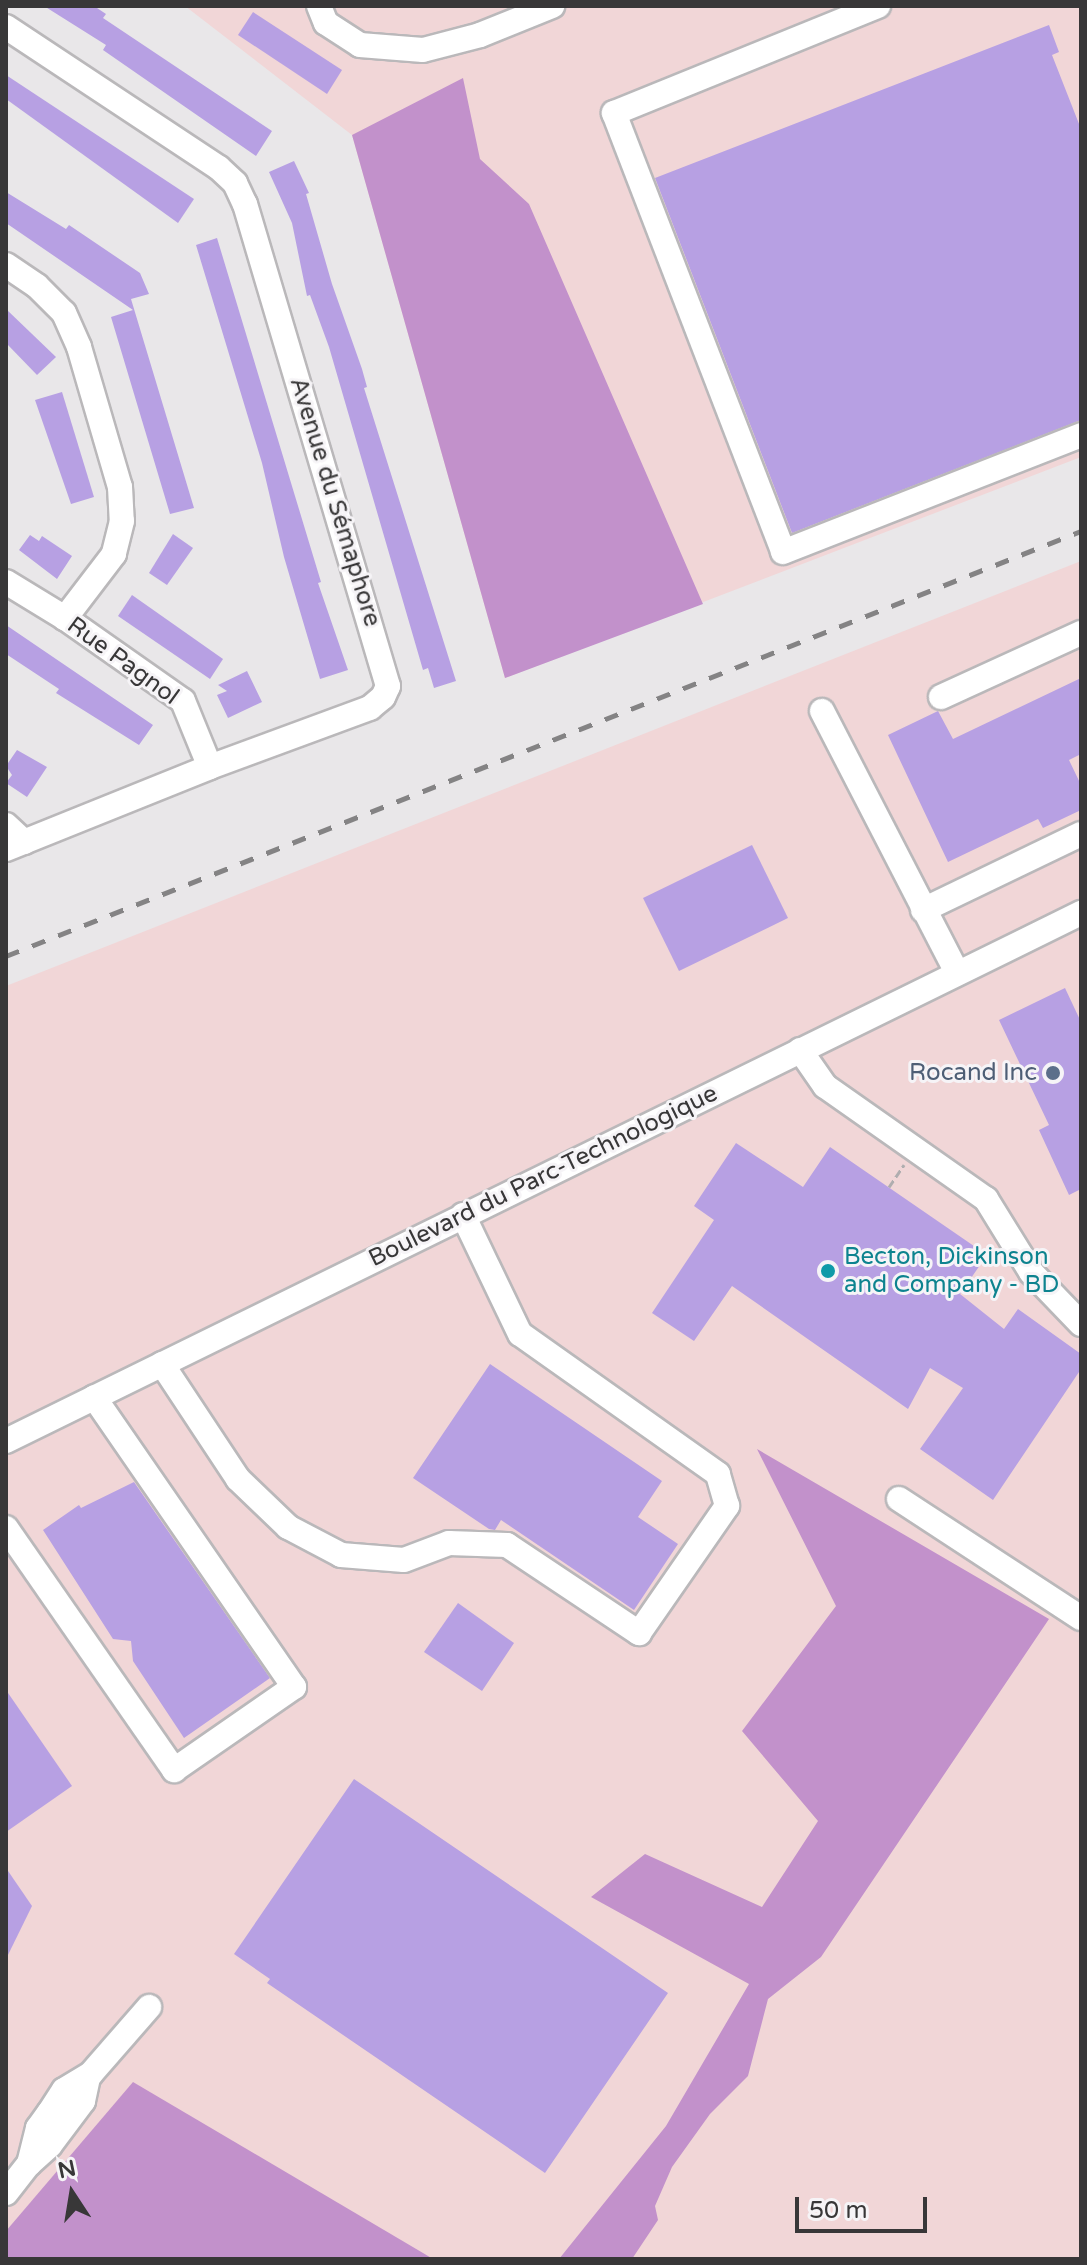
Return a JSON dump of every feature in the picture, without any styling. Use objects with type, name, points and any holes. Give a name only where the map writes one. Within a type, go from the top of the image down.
[{"type":"street","points":[[319,6],[326,23],[360,45],[423,50],[480,35],[552,6]]},
{"type":"street","points":[[878,6],[614,113],[783,552],[1081,435]]},
{"type":"street","name":"Avenue du Sémaphore","points":[[6,27],[219,168],[235,183],[245,204],[388,686],[383,697],[370,708],[12,838]]},
{"type":"street","points":[[6,265],[37,286],[64,313],[79,347],[120,487],[122,521],[114,554],[65,618]]},
{"type":"street","name":"Rue Pagnol","points":[[6,582],[65,618],[183,701],[210,767]]},
{"type":"street","points":[[941,697],[1081,633]]},
{"type":"street","points":[[822,711],[957,973]]},
{"type":"street","points":[[923,910],[1081,834]]},
{"type":"street","name":"Boulevard du Parc-Technologique","points":[[6,1441],[1081,913]]},
{"type":"street","points":[[800,1050],[825,1086],[986,1199],[1031,1272],[1081,1324]]},
{"type":"street","points":[[162,1364],[238,1479],[288,1527],[341,1555],[404,1560],[449,1543],[507,1545],[639,1633],[727,1506],[718,1474],[520,1334],[463,1215]]},
{"type":"street","points":[[6,1528],[174,1770],[294,1687],[94,1397]]},
{"type":"street","points":[[899,1499],[1081,1618]]},
{"type":"street","points":[[6,2193],[29,2164],[38,2128],[64,2090],[91,2074],[149,2007]]},
{"type":"path","points":[[889,1187],[906,1162]]},
{"type":"shaded area","points":[[185,6],[1081,6],[1081,457],[505,678],[352,135]]},
{"type":"shaded area","points":[[463,78],[480,159],[529,204],[703,604],[505,678],[352,135]]},
{"type":"shaded area","points":[[1081,561],[1081,2259],[6,2259],[6,986]]},
{"type":"shaded area","points":[[757,1449],[1049,1619],[821,1957],[768,1999],[748,2076],[710,2114],[672,2167],[655,2206],[658,2220],[632,2259],[559,2259],[666,2126],[749,1984],[591,1897],[645,1854],[762,1907],[818,1821],[742,1731],[836,1606]]},
{"type":"shaded area","points":[[133,2082],[433,2259],[6,2259],[6,2231]]},
{"type":"building","points":[[44,6],[94,6],[106,14],[103,18],[272,131],[256,156],[103,50],[106,45]]},
{"type":"building","points":[[253,12],[342,70],[327,94],[238,35]]},
{"type":"building","points":[[1049,25],[1059,52],[1052,55],[1081,129],[1081,420],[792,533],[655,178]]},
{"type":"building","points":[[6,75],[194,199],[178,223],[6,99]]},
{"type":"building","points":[[294,161],[309,193],[306,194],[332,284],[362,369],[367,387],[364,388],[456,681],[434,688],[428,668],[423,670],[329,347],[310,295],[307,296],[292,223],[269,172]]},
{"type":"building","points":[[6,192],[66,229],[69,225],[140,273],[149,294],[131,299],[194,508],[170,514],[111,317],[133,310],[6,223]]},
{"type":"building","points":[[217,238],[321,582],[318,583],[348,670],[320,679],[284,557],[262,463],[196,245]]},
{"type":"building","points":[[6,309],[56,357],[37,375],[6,343]]},
{"type":"building","points":[[62,392],[94,497],[71,504],[35,400]]},
{"type":"building","points":[[173,534],[193,548],[167,585],[149,573]]},
{"type":"building","points":[[30,535],[39,541],[42,536],[72,556],[57,579],[19,550]]},
{"type":"building","points":[[132,595],[223,659],[210,679],[118,616]]},
{"type":"building","points":[[6,625],[153,725],[139,745],[56,693],[59,689],[6,654]]},
{"type":"building","points":[[247,671],[262,702],[228,718],[217,695],[227,691],[218,685]]},
{"type":"building","points":[[1081,678],[1081,754],[1069,760],[1081,785],[1081,810],[1043,828],[1038,819],[948,862],[888,735],[938,711],[953,739]]},
{"type":"building","points":[[17,750],[47,767],[27,797],[6,783],[12,775],[6,766]]},
{"type":"building","points":[[752,845],[788,918],[679,971],[643,898]]},
{"type":"building","name":"Rocand Inc","points":[[1065,988],[1081,1022],[1081,1189],[1069,1195],[1039,1130],[1049,1125],[999,1020]]},
{"type":"building","name":"Becton, Dickinson and Company - BD","points":[[736,1143],[803,1187],[830,1147],[987,1255],[960,1294],[1004,1329],[1018,1309],[1081,1354],[1081,1369],[993,1500],[920,1449],[963,1388],[930,1368],[908,1409],[732,1286],[694,1341],[652,1313],[714,1220],[694,1206]]},
{"type":"building","points":[[490,1364],[662,1481],[638,1517],[678,1544],[634,1610],[501,1520],[495,1530],[489,1529],[413,1478]]},
{"type":"building","points":[[134,1482],[270,1678],[184,1738],[133,1661],[131,1641],[113,1639],[43,1530],[79,1505],[81,1508]]},
{"type":"building","points":[[458,1603],[514,1643],[482,1691],[424,1652]]},
{"type":"building","points":[[6,1690],[72,1786],[6,1832]]},
{"type":"building","points":[[354,1779],[668,1993],[545,2173],[267,1983],[270,1979],[234,1954]]},
{"type":"building","points":[[6,1868],[32,1906],[6,1959]]},
{"type":"railway","points":[[6,956],[1081,531]]},
{"type":"place","name":"Rocand Inc","points":[[1053,1073]]},
{"type":"place","name":"Becton, Dickinson and Company - BD","points":[[828,1271]]}]
